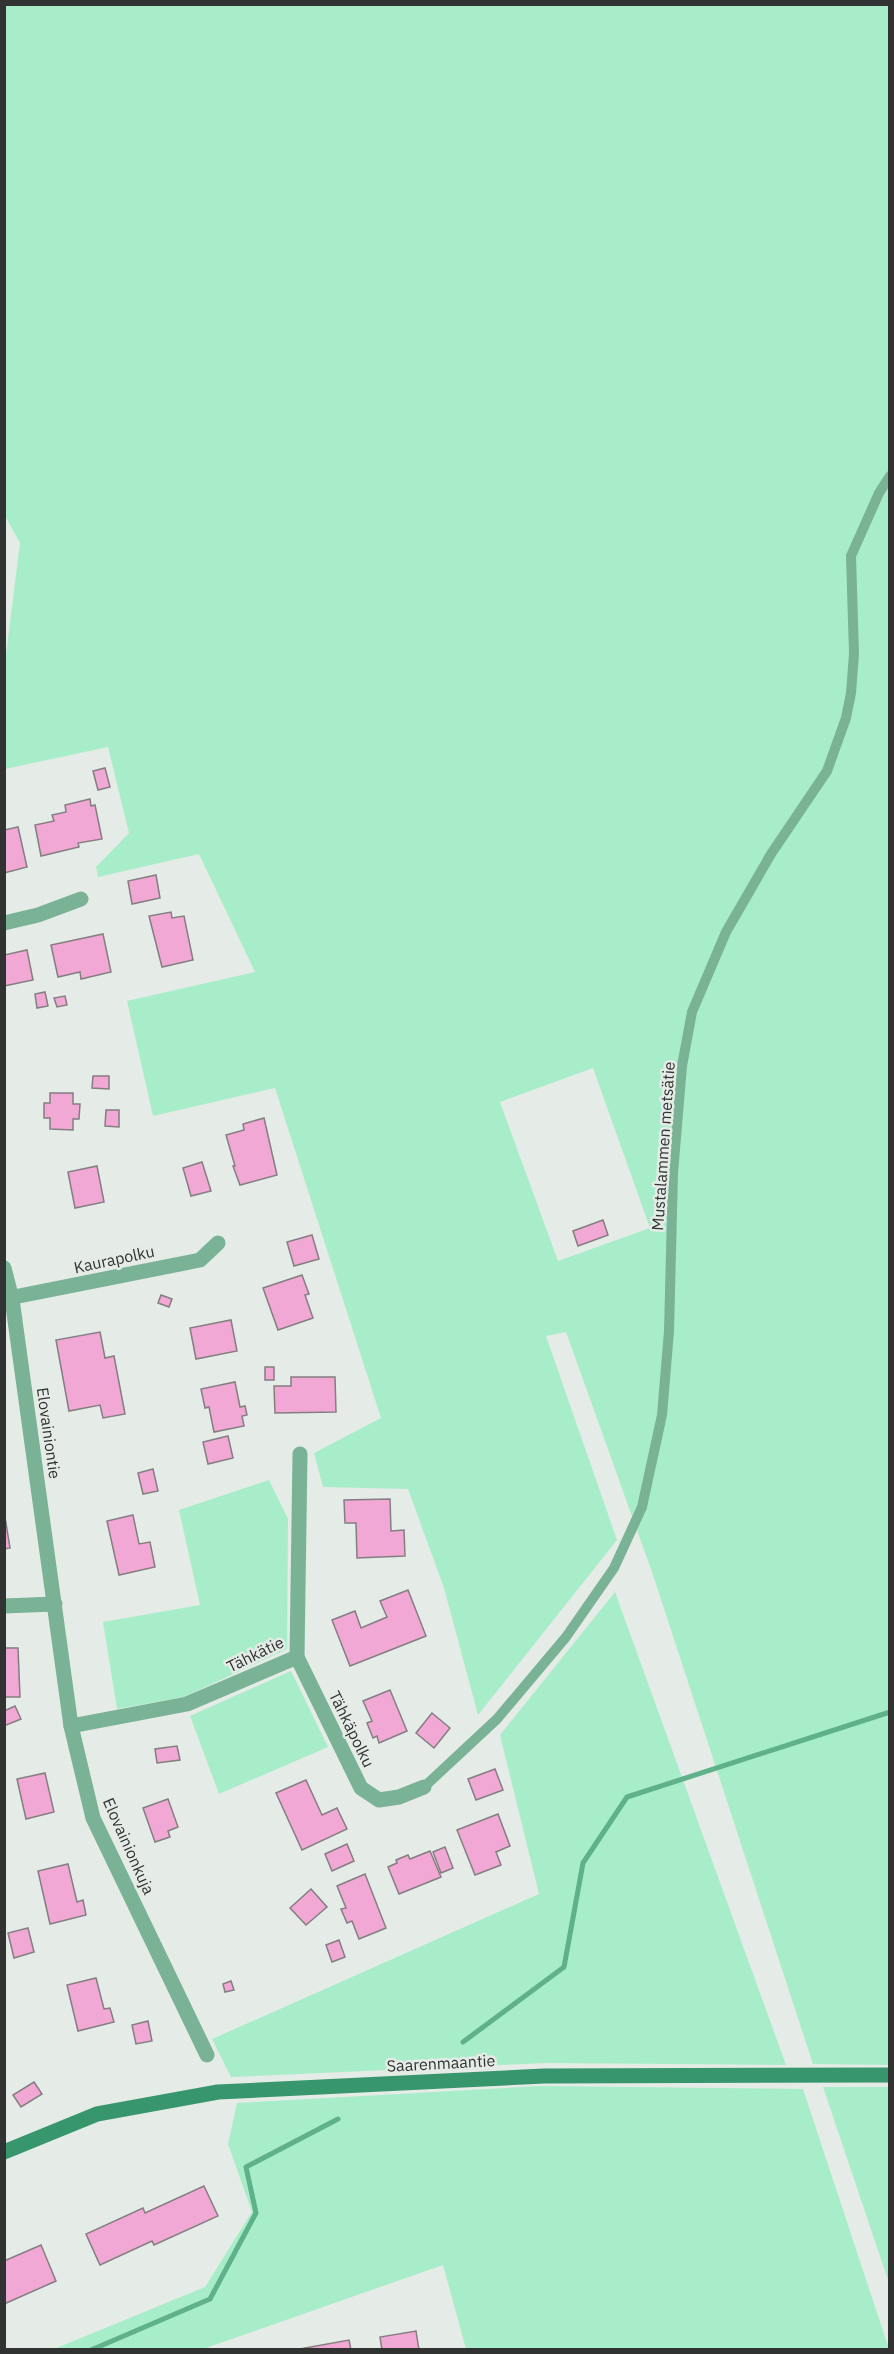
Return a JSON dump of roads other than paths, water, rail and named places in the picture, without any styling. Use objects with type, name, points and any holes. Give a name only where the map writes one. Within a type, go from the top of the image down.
[{"type":"street","points":[[4,923],[39,915],[81,899]]},
{"type":"street","name":"Kaurapolku","points":[[8,1299],[200,1260],[218,1243]]},
{"type":"street","name":"Elovainiontie","points":[[4,1268],[55,1604]]},
{"type":"street","name":"Tähkätie","points":[[71,1726],[187,1704],[297,1657],[300,1454]]},
{"type":"street","points":[[4,1606],[55,1604]]},
{"type":"street","name":"Elovainionkuja","points":[[55,1604],[71,1726],[93,1818],[207,2055]]},
{"type":"street","name":"Tähkäpolku","points":[[297,1657],[362,1788],[379,1800],[399,1797],[424,1786]]},
{"type":"street","name":"Saarenmaantie","points":[[4,2152],[97,2114],[218,2092],[544,2076],[890,2075]]},
{"type":"lane","name":"Mustalammen metsätie","points":[[424,1786],[497,1719],[566,1637],[614,1568],[642,1507],[662,1415],[669,1330],[673,1173],[682,1066],[692,1012],[726,932],[771,854],[827,771],[846,718],[851,693],[854,654],[850,556],[879,493],[890,476]]},
{"type":"waterway","points":[[463,2042],[564,1967],[583,1863],[627,1797],[890,1712]]},
{"type":"waterway","points":[[91,2350],[210,2299],[256,2213],[246,2167],[338,2119]]}]
